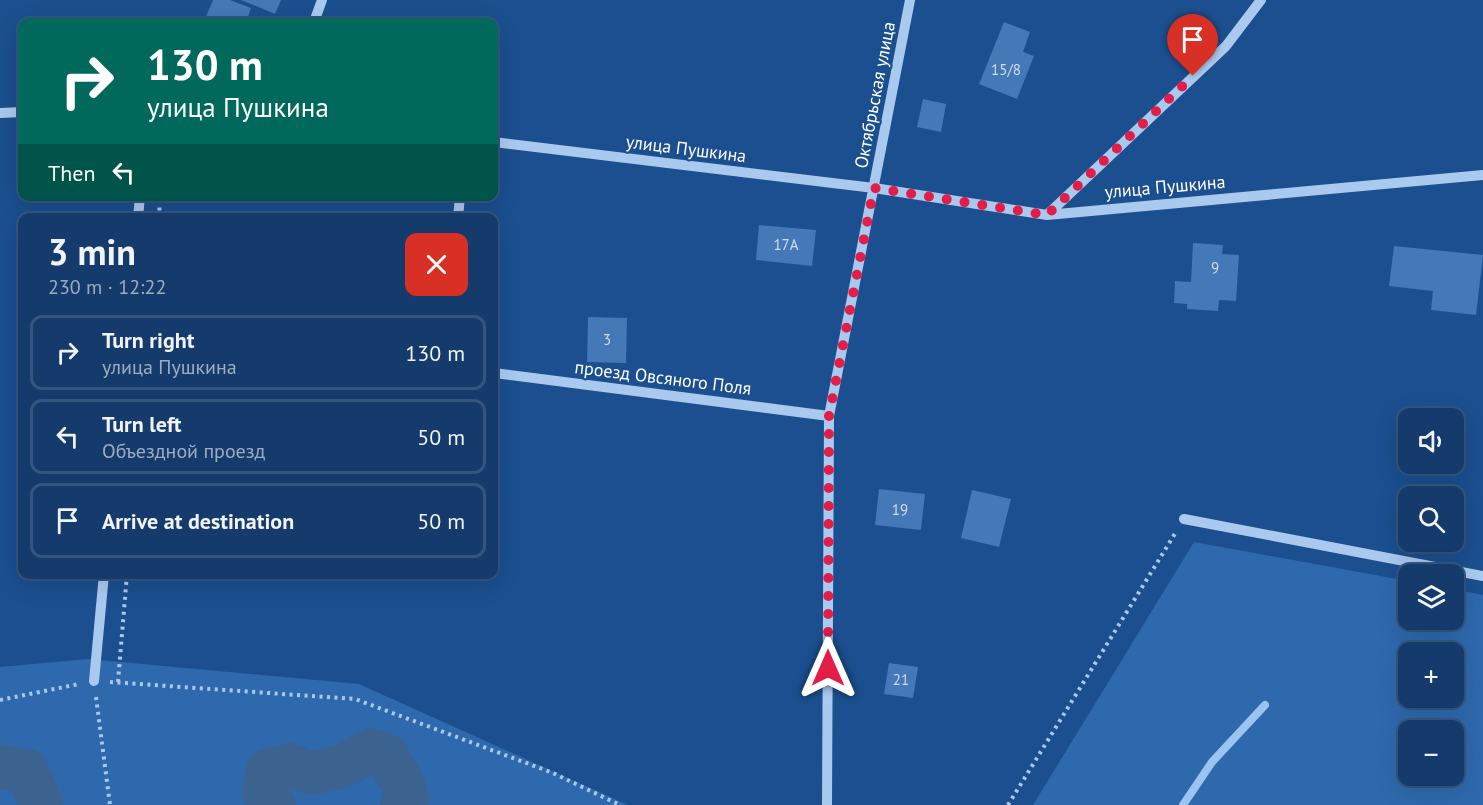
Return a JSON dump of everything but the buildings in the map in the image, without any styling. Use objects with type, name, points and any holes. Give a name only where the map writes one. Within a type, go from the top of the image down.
[{"type":"street","points":[[315,18],[322,0]]},
{"type":"street","name":"Октябрьская улица","points":[[827,805],[829,416],[910,0]]},
{"type":"street","points":[[1047,215],[1226,46],[1261,0]]},
{"type":"street","points":[[0,113],[18,112]]},
{"type":"street","name":"улица Пушкина","points":[[498,142],[874,188],[1047,215],[1483,175]]},
{"type":"street","name":"проезд Овсяного Поля","points":[[498,374],[829,416]]},
{"type":"street","points":[[1184,519],[1483,576]]},
{"type":"street","points":[[94,681],[104,579]]},
{"type":"path","points":[[1008,805],[1184,519]]},
{"type":"path","points":[[118,682],[127,579]]},
{"type":"path","points":[[94,681],[110,805]]},
{"type":"path","points":[[0,700],[94,681],[355,699],[553,773],[620,805]]},
{"type":"shaded area","points":[[1194,542],[1398,579],[1398,630],[1464,630],[1464,591],[1483,595],[1483,805],[1033,805]]},
{"type":"shaded area","points":[[88,659],[359,684],[628,805],[0,805],[0,667]]},
{"type":"waterway","points":[[1183,805],[1212,762],[1265,705]]},
{"type":"waterway","points":[[274,805],[264,793],[268,770],[290,765],[311,773],[343,766],[371,750],[387,756],[403,784],[407,798],[402,805]]},
{"type":"waterway","points":[[0,767],[27,771],[41,805]]},
{"type":"route","points":[[828,668],[829,416],[874,188],[1047,215],[1193,76]]}]
